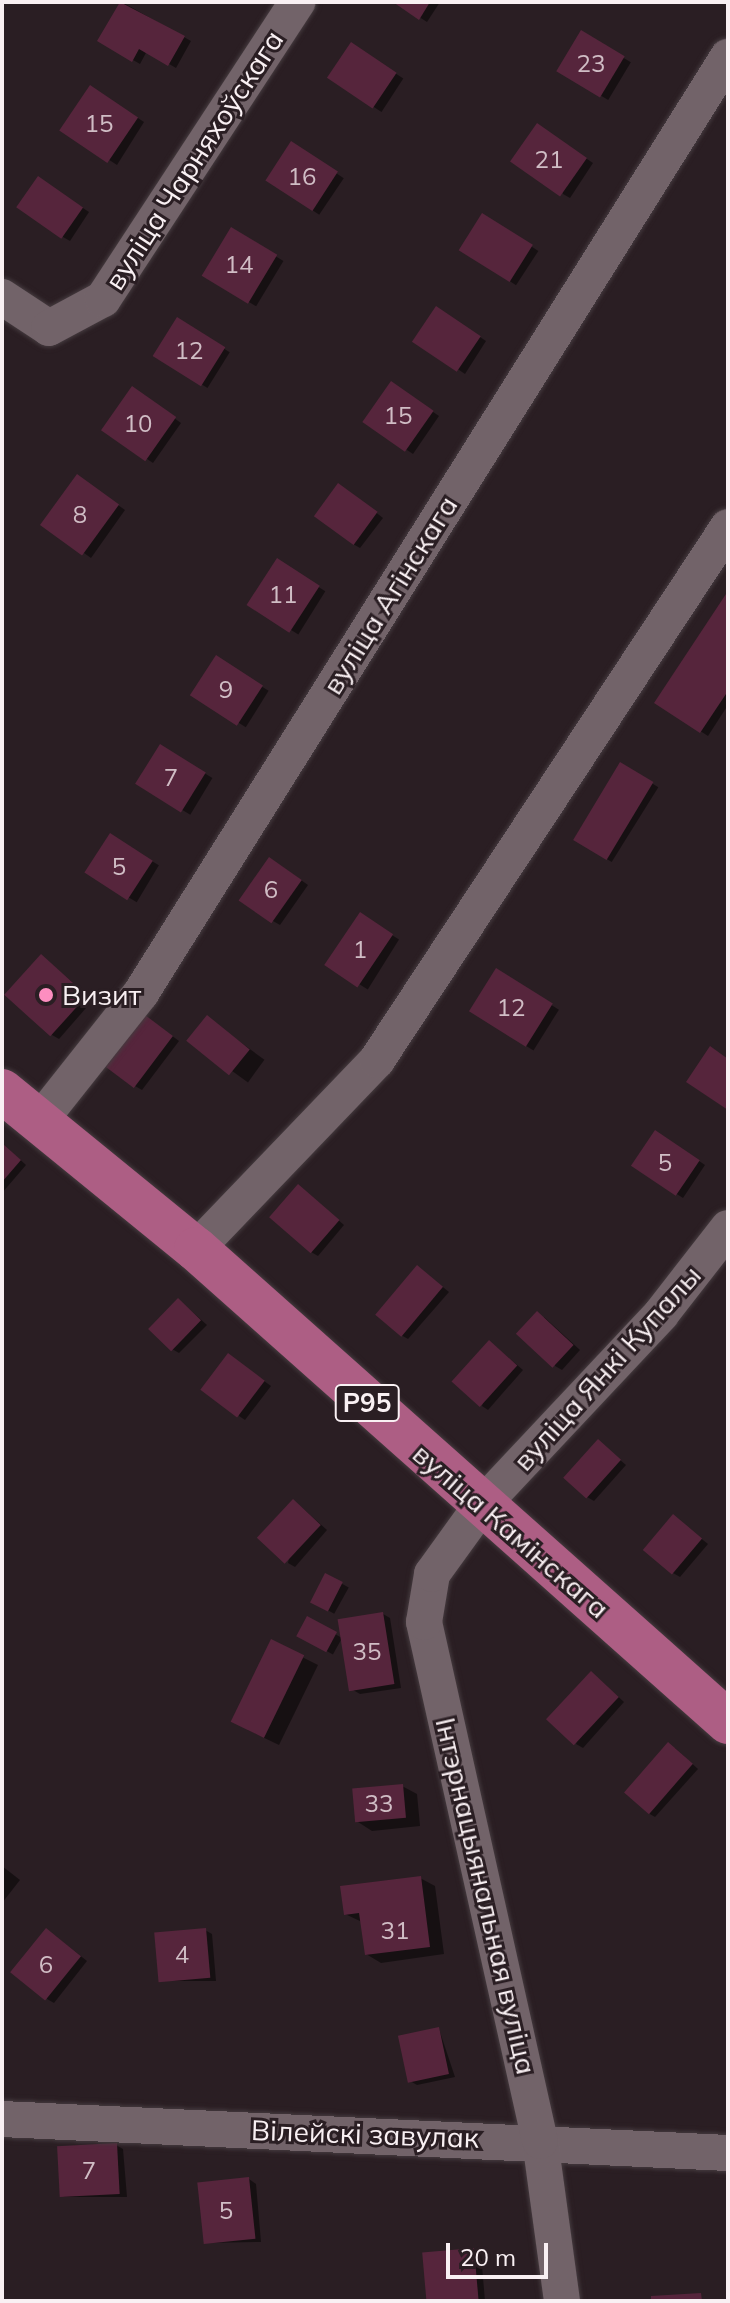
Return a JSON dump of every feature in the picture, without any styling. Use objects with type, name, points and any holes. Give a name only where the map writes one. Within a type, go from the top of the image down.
[{"type":"main road","name":"вуліца Камінскага","points":[[2,1091],[196,1249],[481,1506],[728,1722]]},
{"type":"street","name":"вуліца Чарняхоўскага","points":[[2,297],[49,328],[103,299],[297,2]]},
{"type":"street","name":"вуліца Агінскага","points":[[38,1123],[141,993],[728,57]]},
{"type":"street","points":[[196,1249],[394,1037],[728,527]]},
{"type":"street","name":"вуліца Янкі Купалы","points":[[481,1506],[661,1314],[728,1228]]},
{"type":"street","name":"Інтэрнацыянальная вуліца","points":[[481,1506],[432,1574],[424,1622],[540,2141],[562,2301]]},
{"type":"street","name":"Вілейскі завулак","points":[[2,2119],[540,2141],[728,2153]]},
{"type":"building","points":[[120,2],[185,36],[168,66],[139,49],[132,62],[97,41]]},
{"type":"building","points":[[393,2],[430,2],[419,20]]},
{"type":"building","points":[[581,30],[625,56],[600,97],[556,71]]},
{"type":"building","points":[[351,42],[397,73],[373,108],[327,78]]},
{"type":"building","points":[[90,85],[138,117],[107,163],[59,131]]},
{"type":"building","points":[[537,123],[587,158],[560,196],[510,162]]},
{"type":"building","points":[[291,141],[338,171],[312,211],[265,180]]},
{"type":"building","points":[[38,176],[83,208],[61,239],[16,207]]},
{"type":"building","points":[[482,213],[533,245],[510,282],[459,250]]},
{"type":"building","points":[[231,227],[277,255],[248,304],[202,276]]},
{"type":"building","points":[[436,306],[481,336],[457,372],[412,342]]},
{"type":"building","points":[[177,317],[225,347],[201,386],[153,356]]},
{"type":"building","points":[[391,381],[434,411],[405,452],[362,422]]},
{"type":"building","points":[[132,386],[176,417],[145,461],[101,430]]},
{"type":"building","points":[[77,474],[119,505],[82,556],[40,525]]},
{"type":"building","points":[[338,483],[378,512],[354,545],[314,516]]},
{"type":"building","points":[[277,558],[320,586],[289,633],[247,605]]},
{"type":"building","points":[[728,591],[728,691],[700,733],[654,703]]},
{"type":"building","points":[[216,655],[263,685],[237,726],[190,695]]},
{"type":"building","points":[[160,744],[206,773],[181,812],[135,784]]},
{"type":"building","points":[[620,762],[653,782],[607,860],[573,840]]},
{"type":"building","points":[[110,833],[153,861],[127,900],[84,872]]},
{"type":"building","points":[[269,857],[302,880],[271,923],[239,900]]},
{"type":"building","points":[[360,912],[393,934],[357,987],[324,965]]},
{"type":"building","name":"Визит","points":[[41,954],[87,995],[50,1036],[4,995]]},
{"type":"building","points":[[496,968],[553,1004],[526,1047],[469,1011]]},
{"type":"building","points":[[145,1015],[173,1036],[134,1088],[106,1067]]},
{"type":"building","points":[[207,1015],[250,1050],[229,1075],[186,1041]]},
{"type":"building","points":[[710,1046],[728,1059],[728,1110],[686,1082]]},
{"type":"building","points":[[655,1130],[700,1160],[676,1196],[631,1166]]},
{"type":"building","points":[[2,1143],[21,1160],[2,1182]]},
{"type":"building","points":[[298,1184],[340,1220],[311,1253],[269,1217]]},
{"type":"building","points":[[417,1265],[443,1287],[401,1337],[375,1315]]},
{"type":"building","points":[[178,1298],[201,1320],[171,1351],[148,1329]]},
{"type":"building","points":[[537,1311],[574,1345],[552,1368],[516,1334]]},
{"type":"building","points":[[489,1340],[517,1365],[480,1407],[452,1382]]},
{"type":"building","points":[[228,1353],[265,1381],[237,1417],[200,1390]]},
{"type":"building","points":[[598,1439],[621,1460],[586,1498],[563,1478]]},
{"type":"building","points":[[293,1499],[321,1525],[285,1564],[257,1538]]},
{"type":"building","points":[[673,1514],[702,1538],[672,1574],[643,1550]]},
{"type":"building","points":[[325,1573],[343,1582],[328,1611],[310,1602]]},
{"type":"building","points":[[383,1612],[394,1684],[349,1691],[338,1619]]},
{"type":"building","points":[[307,1616],[337,1632],[326,1652],[296,1636]]},
{"type":"building","points":[[271,1639],[304,1655],[264,1738],[231,1722]]},
{"type":"building","points":[[591,1671],[619,1697],[574,1745],[546,1719]]},
{"type":"building","points":[[668,1742],[693,1764],[649,1814],[624,1793]]},
{"type":"building","points":[[403,1784],[406,1818],[355,1822],[352,1788]]},
{"type":"building","points":[[421,1876],[430,1947],[365,1955],[359,1913],[344,1915],[340,1886]]},
{"type":"building","points":[[46,1928],[81,1956],[45,2001],[10,1972]]},
{"type":"building","points":[[206,1928],[210,1978],[159,1982],[154,1933]]},
{"type":"building","points":[[439,2027],[449,2074],[408,2083],[398,2036]]},
{"type":"building","points":[[117,2143],[120,2194],[60,2197],[57,2146]]},
{"type":"building","points":[[249,2177],[255,2239],[204,2244],[197,2182]]},
{"type":"building","points":[[474,2248],[479,2301],[426,2301],[422,2253]]},
{"type":"building","points":[[701,2293],[702,2301],[651,2301],[651,2296]]},
{"type":"place","name":"Визит","points":[[46,995]]}]
